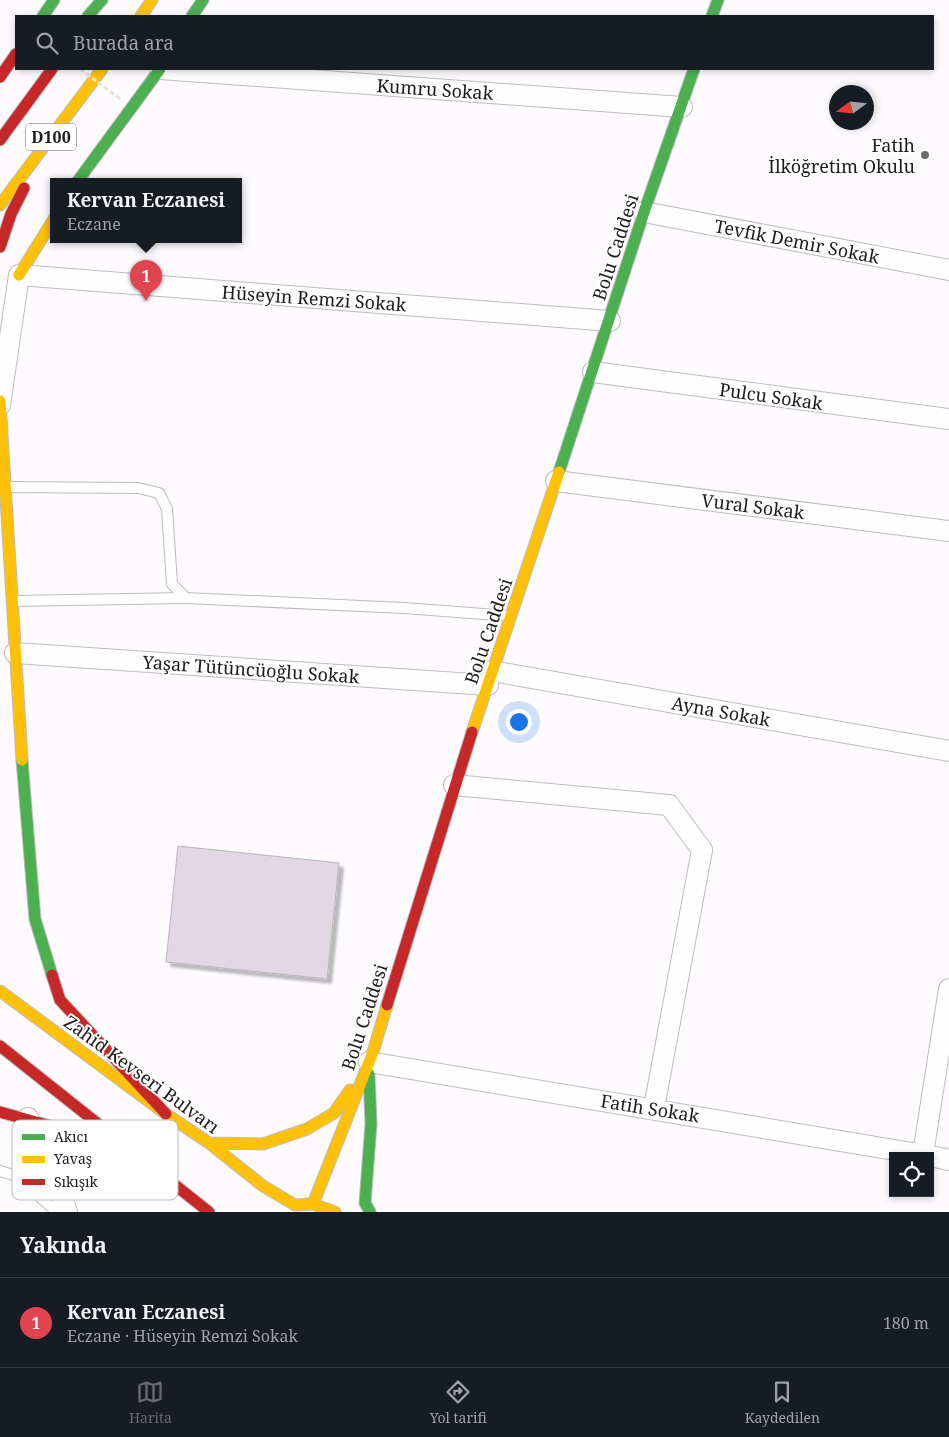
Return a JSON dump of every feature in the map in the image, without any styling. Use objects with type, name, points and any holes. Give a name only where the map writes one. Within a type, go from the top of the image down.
[{"type":"main road","points":[[44,15],[54,0]]},
{"type":"main road","points":[[90,15],[102,0]]},
{"type":"main road","points":[[142,15],[152,0]]},
{"type":"main road","points":[[193,15],[203,0]]},
{"type":"main road","points":[[712,15],[718,0]]},
{"type":"main road","points":[[0,77],[15,55]]},
{"type":"main road","points":[[12,103],[41,70]]},
{"type":"main road","name":"D100","points":[[0,140],[51,70]]},
{"type":"main road","name":"D100","points":[[0,205],[101,70]]},
{"type":"main road","points":[[81,178],[159,70]]},
{"type":"main road","name":"Bolu Caddesi","points":[[313,1204],[369,1062],[454,785],[610,321],[644,212],[694,70]]},
{"type":"main road","points":[[0,247],[11,214],[46,143]]},
{"type":"main road","points":[[19,275],[50,225]]},
{"type":"main road","points":[[0,401],[15,653],[35,919],[60,1000],[166,1114]]},
{"type":"main road","name":"Zahid Kevseri Bulvarı","points":[[0,991],[175,1120]]},
{"type":"main road","points":[[0,1046],[94,1120]]},
{"type":"main road","points":[[209,1142],[263,1144],[307,1129],[334,1113],[369,1062]]},
{"type":"main road","points":[[369,1062],[371,1124],[365,1203],[370,1212]]},
{"type":"main road","points":[[0,1112],[34,1120]]},
{"type":"main road","name":"Zahid Kevseri Bulvarı","points":[[178,1122],[209,1142],[263,1186],[295,1205]]},
{"type":"main road","points":[[178,1186],[209,1212]]},
{"type":"main road","points":[[282,1212],[295,1205],[313,1204],[335,1212]]},
{"type":"street","name":"Kumru Sokak","points":[[174,70],[682,107]]},
{"type":"street","name":"Tevfik Demir Sokak","points":[[644,212],[949,270]]},
{"type":"street","name":"Hüseyin Remzi Sokak","points":[[19,275],[610,321]]},
{"type":"street","points":[[0,405],[19,275]]},
{"type":"street","name":"Pulcu Sokak","points":[[593,372],[949,419]]},
{"type":"street","name":"Vural Sokak","points":[[556,482],[949,531]]},
{"type":"street","name":"Yaşar Tütüncüoğlu Sokak","points":[[15,653],[490,678]]},
{"type":"street","name":"Ayna Sokak","points":[[490,678],[949,751]]},
{"type":"street","points":[[454,785],[669,805],[702,850],[654,1108]]},
{"type":"street","points":[[928,1152],[949,988]]},
{"type":"street","name":"Fatih Sokak","points":[[369,1062],[911,1152]]},
{"type":"street","name":"Fatih Sokak","points":[[934,1156],[949,1160]]},
{"type":"street","points":[[63,1200],[67,1212]]},
{"type":"lane","points":[[5,487],[138,488],[159,493],[167,509],[172,584],[186,598]]},
{"type":"lane","points":[[12,601],[186,598],[404,608],[511,616]]},
{"type":"lane","points":[[0,1171],[12,1175]]},
{"type":"lane","points":[[43,1200],[57,1212]]},
{"type":"path","points":[[81,70],[122,100]]},
{"type":"building","points":[[178,846],[339,863],[327,979],[166,962]]},
{"type":"traffic: fast","points":[[44,15],[54,0]]},
{"type":"traffic: fast","points":[[89,15],[102,0]]},
{"type":"traffic: fast","points":[[193,15],[203,0]]},
{"type":"traffic: fast","points":[[712,15],[718,0]]},
{"type":"traffic: fast","points":[[80,178],[159,70]]},
{"type":"traffic: fast","points":[[559,472],[644,212],[694,70]]},
{"type":"traffic: fast","points":[[22,760],[35,919],[52,975]]},
{"type":"traffic: fast","points":[[369,1074],[371,1124],[365,1203],[370,1212]]},
{"type":"traffic: slow","points":[[142,15],[152,0]]},
{"type":"traffic: slow","points":[[0,205],[101,70]]},
{"type":"traffic: slow","points":[[19,275],[50,225]]},
{"type":"traffic: slow","points":[[0,401],[22,760]]},
{"type":"traffic: slow","points":[[472,732],[559,472]]},
{"type":"traffic: slow","points":[[0,991],[175,1120]]},
{"type":"traffic: slow","points":[[313,1204],[373,1052],[387,1005]]},
{"type":"traffic: slow","points":[[209,1143],[263,1144],[307,1129],[334,1113],[350,1090]]},
{"type":"traffic: slow","points":[[178,1122],[209,1143],[263,1186],[295,1205],[313,1204],[335,1212]]},
{"type":"traffic: jam","points":[[0,77],[15,55]]},
{"type":"traffic: jam","points":[[0,140],[51,70]]},
{"type":"traffic: jam","points":[[0,247],[11,214],[24,188]]},
{"type":"traffic: jam","points":[[387,1005],[472,732]]},
{"type":"traffic: jam","points":[[52,975],[60,1000],[166,1114]]},
{"type":"traffic: jam","points":[[0,1046],[93,1120]]},
{"type":"traffic: jam","points":[[0,1112],[29,1120]]},
{"type":"traffic: jam","points":[[178,1187],[209,1212]]},
{"type":"place","name":"Fatih İlköğretim Okulu","points":[[925,155]]},
{"type":"place","name":"Kervan Eczanesi","points":[[146,301]]}]
